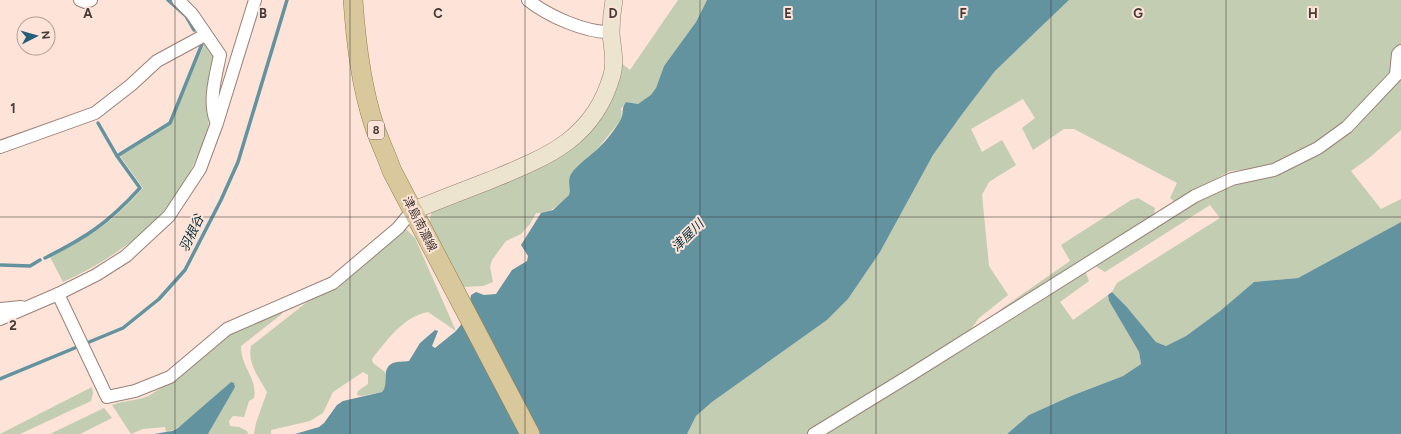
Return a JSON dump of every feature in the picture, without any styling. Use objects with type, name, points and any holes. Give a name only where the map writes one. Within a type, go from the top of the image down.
[{"type":"main road","name":"津島南濃線","points":[[353,0],[355,36],[362,74],[375,127],[392,171],[530,434]]},
{"type":"street","points":[[80,0],[85,2],[91,0]]},
{"type":"street","points":[[178,0],[192,14],[220,55],[212,99],[213,114],[217,122]]},
{"type":"street","points":[[0,319],[58,294],[96,275],[126,256],[169,216],[200,169],[217,122],[255,0]]},
{"type":"street","points":[[528,0],[540,10],[593,31],[611,32]]},
{"type":"street","points":[[58,294],[106,397],[135,391],[170,377],[227,329],[333,283],[398,228],[412,211],[528,165],[552,154],[572,139],[590,122],[603,98],[613,74],[614,55],[611,32],[614,0]]},
{"type":"street","points":[[0,147],[95,113],[131,85],[158,61],[205,35]]},
{"type":"street","points":[[814,434],[1194,196],[1232,179],[1274,170],[1318,148],[1347,127],[1399,72],[1398,54],[1401,51]]},
{"type":"street","points":[[0,309],[7,307],[25,307]]},
{"type":"green space","points":[[678,0],[707,0],[696,22],[664,66],[656,88],[651,96],[638,104],[626,102],[621,109],[622,118],[616,126],[594,153],[578,165],[570,176],[569,195],[550,210],[536,213],[530,224],[521,234],[506,241],[492,260],[490,267],[493,282],[483,286],[463,287],[429,222],[432,211],[553,161],[621,63],[630,70]]},
{"type":"green space","points":[[1069,0],[1401,0],[1401,45],[1393,54],[1389,76],[1344,123],[1317,143],[1271,167],[1230,171],[1175,202],[1170,198],[1177,183],[1074,129],[1064,129],[1033,150],[1022,128],[1035,118],[1023,99],[971,129],[982,152],[1002,140],[1016,165],[989,182],[982,195],[989,266],[1008,295],[979,318],[968,333],[807,434],[687,434],[696,416],[712,402],[827,320],[848,299],[880,252],[933,155],[960,117],[995,71]]},
{"type":"green space","points":[[207,43],[217,59],[208,104],[209,125],[207,135],[188,176],[160,215],[144,231],[106,259],[63,282],[50,257],[89,235],[111,220],[143,188],[120,156],[171,124],[204,45]]},
{"type":"green space","points":[[1401,77],[1401,130],[1369,158],[1351,171],[1381,209],[1401,199],[1401,222],[1298,278],[1254,282],[1220,311],[1186,336],[1166,346],[1156,342],[1126,306],[1112,292],[1117,283],[1220,218],[1210,205],[1105,272],[1095,266],[1201,198],[1233,185],[1275,175],[1317,153]]},
{"type":"green space","points":[[1138,198],[1155,208],[1154,215],[1002,312],[1001,309],[1070,261],[1061,245],[1131,200]]},
{"type":"green space","points":[[405,228],[415,238],[456,331],[428,312],[411,318],[396,330],[372,359],[373,363],[385,372],[386,385],[382,392],[361,396],[357,395],[358,391],[368,384],[368,375],[363,372],[333,392],[323,413],[310,421],[271,430],[271,434],[254,434],[256,423],[267,392],[252,365],[250,353],[251,346],[316,295],[338,288]]},
{"type":"green space","points":[[1085,271],[1089,281],[1060,302],[1073,320],[1108,295],[1109,301],[1139,352],[1141,364],[1123,376],[1071,396],[1029,415],[1007,434],[820,434]]},
{"type":"green space","points":[[281,310],[282,314],[241,346],[244,361],[254,385],[254,398],[249,401],[244,417],[233,416],[229,421],[230,426],[239,427],[247,431],[248,434],[208,434],[235,385],[231,382],[191,419],[173,430],[166,432],[165,427],[143,429],[131,434],[112,405],[150,395],[171,381],[220,340],[249,323]]},
{"type":"green space","points":[[92,387],[93,393],[91,401],[20,434],[0,434]]},
{"type":"green space","points":[[104,408],[112,418],[80,434],[50,434]]},
{"type":"water","name":"津屋川","points":[[707,0],[1069,0],[995,71],[960,117],[933,155],[880,252],[848,299],[827,320],[712,402],[696,416],[687,434],[295,434],[319,427],[324,423],[337,405],[343,401],[382,392],[385,385],[386,372],[389,366],[395,362],[409,361],[420,343],[435,330],[438,331],[432,346],[435,348],[456,331],[467,317],[471,295],[476,292],[484,295],[496,294],[512,270],[527,261],[528,256],[521,245],[541,213],[553,210],[569,195],[569,179],[571,174],[578,165],[601,146],[612,132],[621,119],[626,102],[638,104],[651,95],[656,88],[664,66],[696,22]]},
{"type":"water","points":[[1401,222],[1401,434],[1007,434],[1029,415],[1071,396],[1123,376],[1141,364],[1139,352],[1109,301],[1108,295],[1112,292],[1126,306],[1156,342],[1166,346],[1186,336],[1220,311],[1254,282],[1298,278]]},
{"type":"water","points":[[231,382],[234,383],[235,387],[208,434],[154,434],[172,431],[178,428]]},
{"type":"waterway","points":[[168,0],[186,16],[194,30]]},
{"type":"waterway","name":"羽根谷","points":[[0,379],[123,328],[159,299],[185,270],[221,200],[238,162],[287,0]]},
{"type":"waterway","points":[[45,258],[85,236],[107,220],[140,188],[117,156],[170,123],[202,44]]},
{"type":"waterway","points":[[98,123],[117,156]]},
{"type":"waterway","points":[[1,265],[30,266],[40,260]]}]
